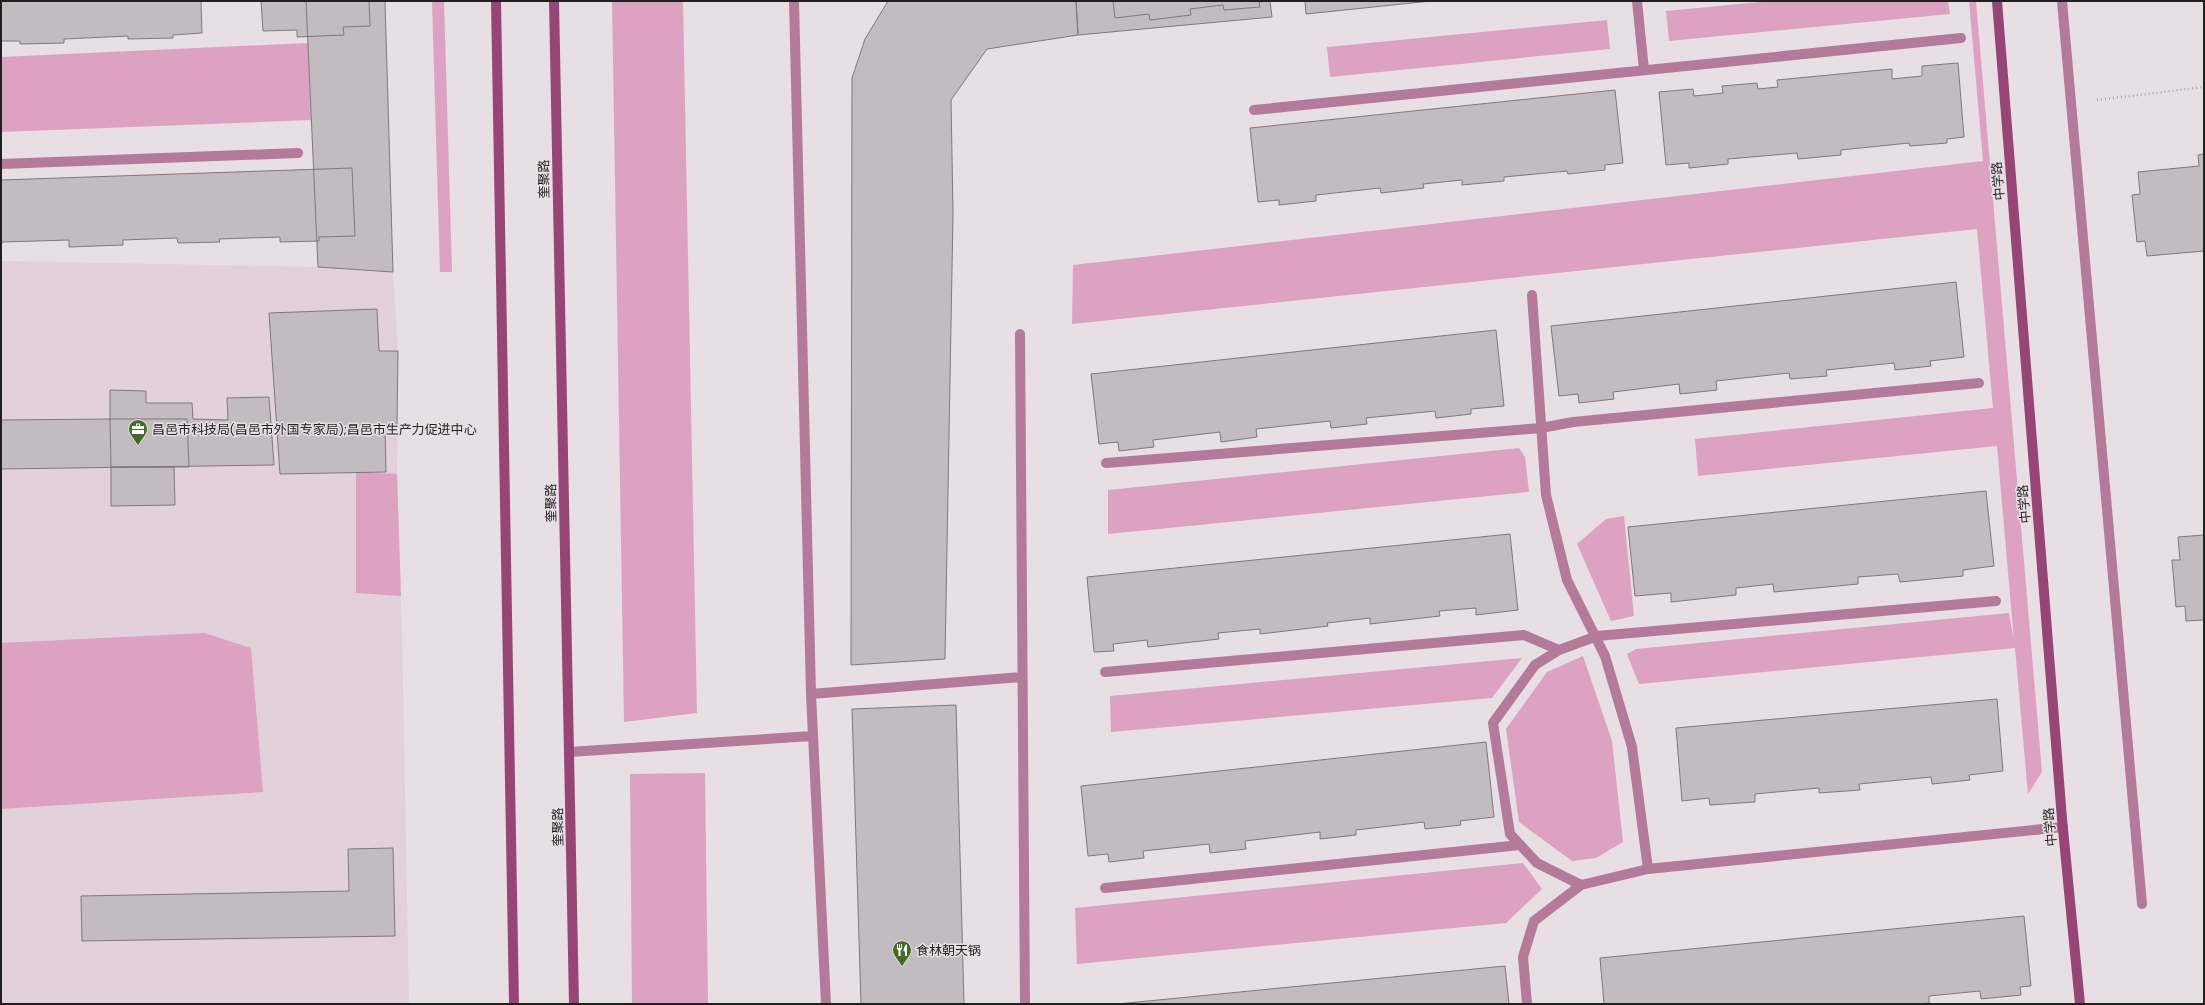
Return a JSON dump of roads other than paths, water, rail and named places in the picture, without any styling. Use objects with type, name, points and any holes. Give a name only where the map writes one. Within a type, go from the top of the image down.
[{"type":"main road","points":[[496,1],[514,1004]]},
{"type":"main road","name":"奎聚路","points":[[554,1],[574,1004]]},
{"type":"main road","name":"中学路","points":[[1997,1],[2063,827],[2080,1004]]},
{"type":"lane","points":[[794,1],[812,736],[826,1004]]},
{"type":"lane","points":[[1636,1],[1644,70]]},
{"type":"lane","points":[[2062,1],[2142,904]]},
{"type":"lane","points":[[1254,110],[1961,38]]},
{"type":"lane","points":[[1,164],[298,153]]},
{"type":"lane","points":[[1532,295],[1546,495],[1567,580],[1597,636],[1605,656],[1632,747],[1648,869]]},
{"type":"lane","points":[[1020,334],[1021,678],[1025,1004]]},
{"type":"lane","points":[[1106,464],[1541,428],[1573,422],[1979,383]]},
{"type":"lane","points":[[1581,885],[1537,863],[1510,834],[1493,723],[1535,665],[1559,650],[1597,636],[1996,601]]},
{"type":"lane","points":[[1105,672],[1524,635],[1559,650]]},
{"type":"lane","points":[[811,694],[1021,678]]},
{"type":"lane","points":[[569,752],[812,736]]},
{"type":"lane","points":[[1527,1004],[1523,957],[1534,921],[1581,885],[1648,869],[2063,827]]},
{"type":"lane","points":[[1105,888],[1520,845]]},
{"type":"place","name":"昌邑市科技局(昌邑市外国专家局);昌邑市生产力促进中心","points":[[138,446]]},
{"type":"place","name":"食林朝天锅","points":[[902,967]]}]
